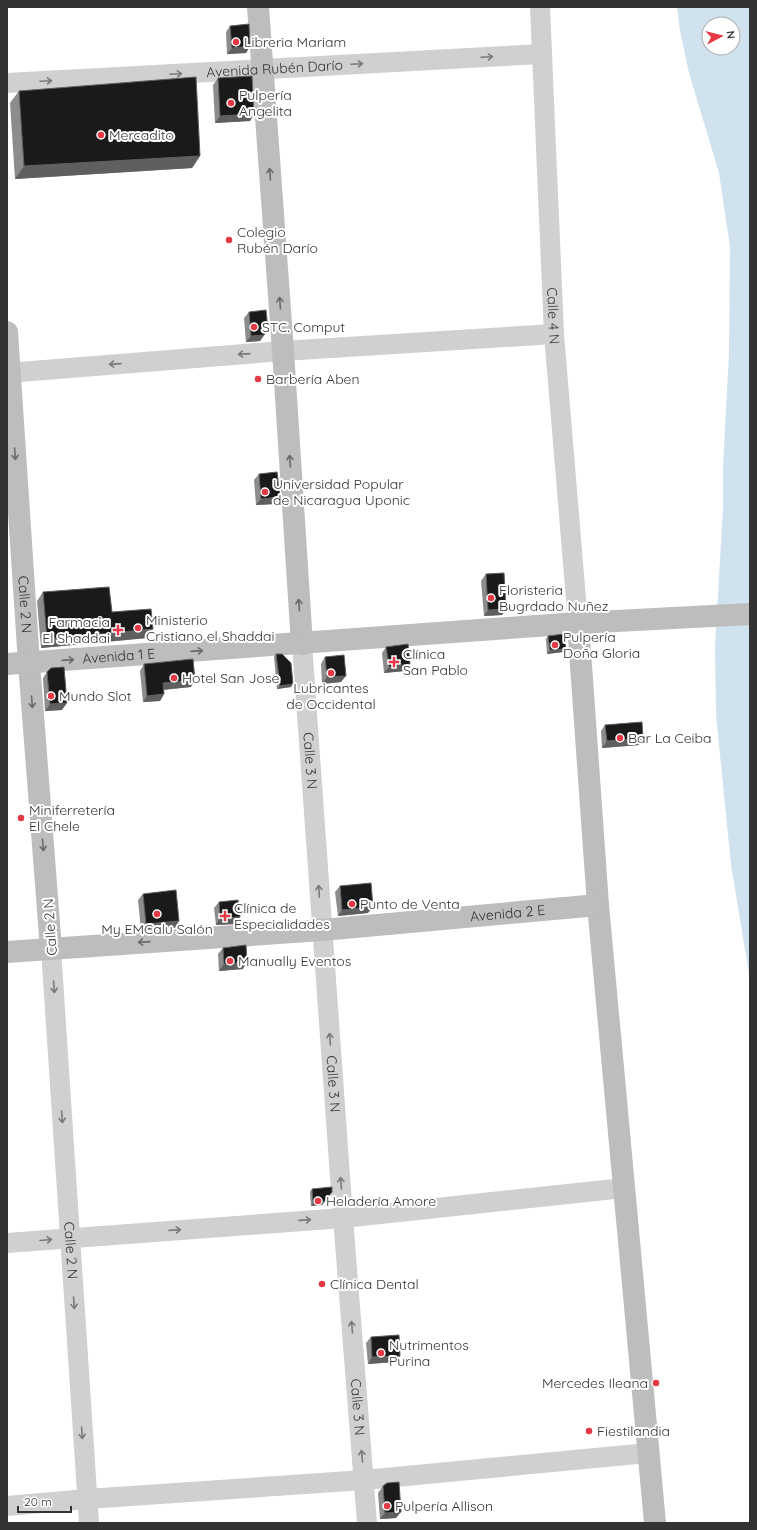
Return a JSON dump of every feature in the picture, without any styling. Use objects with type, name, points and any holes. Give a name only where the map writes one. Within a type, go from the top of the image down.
[{"type":"street","points":[[258,7],[302,644]]},
{"type":"street","name":"Calle 4 N","points":[[540,7],[554,334],[578,623]]},
{"type":"street","name":"Avenida Rubén Darío","points":[[7,83],[542,54]]},
{"type":"street","name":"Calle 2 N","points":[[7,332],[8,372],[51,948],[89,1523]]},
{"type":"street","points":[[8,372],[554,334]]},
{"type":"street","name":"Avenida 1 E","points":[[7,664],[578,623],[750,614]]},
{"type":"street","points":[[578,623],[598,905],[654,1523]]},
{"type":"street","name":"Calle 3 N","points":[[302,644],[343,1218],[367,1523]]},
{"type":"street","name":"Avenida 2 E","points":[[7,952],[322,930],[598,905]]},
{"type":"street","points":[[7,1243],[343,1218],[624,1188]]},
{"type":"street","points":[[7,1506],[364,1480],[648,1453]]},
{"type":"water","points":[[677,7],[750,7],[750,980],[731,865],[716,715],[715,647],[723,508],[723,466],[729,352],[730,247],[719,173],[689,73],[680,31]]},
{"type":"building","points":[[249,24],[250,46],[232,48],[230,26]]},
{"type":"building","name":"Pulpería Angelita","points":[[252,76],[254,114],[220,116],[218,78]]},
{"type":"building","name":"Mercadito","points":[[196,77],[200,156],[24,166],[19,91]]},
{"type":"building","points":[[266,310],[268,330],[264,335],[251,336],[249,312]]},
{"type":"building","points":[[277,472],[280,497],[261,499],[259,474]]},
{"type":"building","points":[[504,573],[506,609],[488,610],[486,574]]},
{"type":"building","points":[[109,587],[112,612],[151,609],[153,629],[47,639],[43,592]]},
{"type":"building","name":"Pulpería Doña Gloria","points":[[564,634],[566,649],[550,650],[548,636]]},
{"type":"building","points":[[408,644],[410,664],[389,667],[386,647]]},
{"type":"building","points":[[276,654],[282,654],[291,663],[293,684],[280,686]]},
{"type":"building","points":[[344,655],[346,676],[327,677],[325,657]]},
{"type":"building","points":[[193,659],[195,680],[163,683],[164,694],[147,696],[144,664]]},
{"type":"building","points":[[64,667],[67,703],[50,704],[47,672],[51,668]]},
{"type":"building","points":[[642,722],[643,738],[607,741],[605,725]]},
{"type":"building","points":[[371,883],[373,907],[342,910],[340,886]]},
{"type":"building","name":"My EMCalu Salón","points":[[176,890],[179,921],[146,924],[143,894]]},
{"type":"building","points":[[238,900],[240,917],[220,918],[219,902]]},
{"type":"building","points":[[246,945],[247,962],[224,964],[223,948]]},
{"type":"building","name":"Heladería Amore","points":[[332,1187],[332,1192],[325,1201],[313,1203],[312,1189]]},
{"type":"building","points":[[399,1335],[400,1356],[372,1357],[371,1337]]},
{"type":"building","points":[[399,1482],[401,1512],[385,1513],[383,1486],[387,1483]]},
{"type":"place","name":"Libreria Mariam","points":[[236,42]]},
{"type":"place","name":"Pulpería Angelita","points":[[231,103]]},
{"type":"place","name":"Mercadito","points":[[101,135]]},
{"type":"place","name":"Colegio Rubén Darío","points":[[229,240]]},
{"type":"place","name":"STC. Comput","points":[[254,327]]},
{"type":"place","name":"Barbería Aben","points":[[258,379]]},
{"type":"place","name":"Universidad Popular de Nicaragua Uponic","points":[[265,492]]},
{"type":"place","name":"Floristeria Bugrdado Nuñez","points":[[491,598]]},
{"type":"place","name":"Ministerio Cristiano el Shaddai","points":[[138,628]]},
{"type":"place","name":"Farmacia El Shaddai","points":[[118,630]]},
{"type":"place","name":"Pulpería Doña Gloria","points":[[555,645]]},
{"type":"place","name":"Clínica San Pablo","points":[[394,662]]},
{"type":"place","name":"Lubricantes de Occidental","points":[[331,673]]},
{"type":"place","name":"Hotel San Jose","points":[[174,678]]},
{"type":"place","name":"Mundo Slot","points":[[51,696]]},
{"type":"place","name":"Bar La Ceiba","points":[[620,738]]},
{"type":"place","name":"Miniferretería El Chele","points":[[21,818]]},
{"type":"place","name":"Punto de Venta","points":[[352,904]]},
{"type":"place","name":"My EMCalu Salón","points":[[157,914]]},
{"type":"place","name":"Clínica de Especialidades","points":[[225,916]]},
{"type":"place","name":"Manually Eventos","points":[[230,961]]},
{"type":"place","name":"Heladería Amore","points":[[318,1201]]},
{"type":"place","name":"Clínica Dental","points":[[322,1284]]},
{"type":"place","name":"Nutrimentos Purina","points":[[381,1353]]},
{"type":"place","name":"Mercedes Ileana","points":[[656,1383]]},
{"type":"place","name":"Fiestilandia","points":[[589,1431]]},
{"type":"place","name":"Pulpería Allison","points":[[387,1506]]}]
